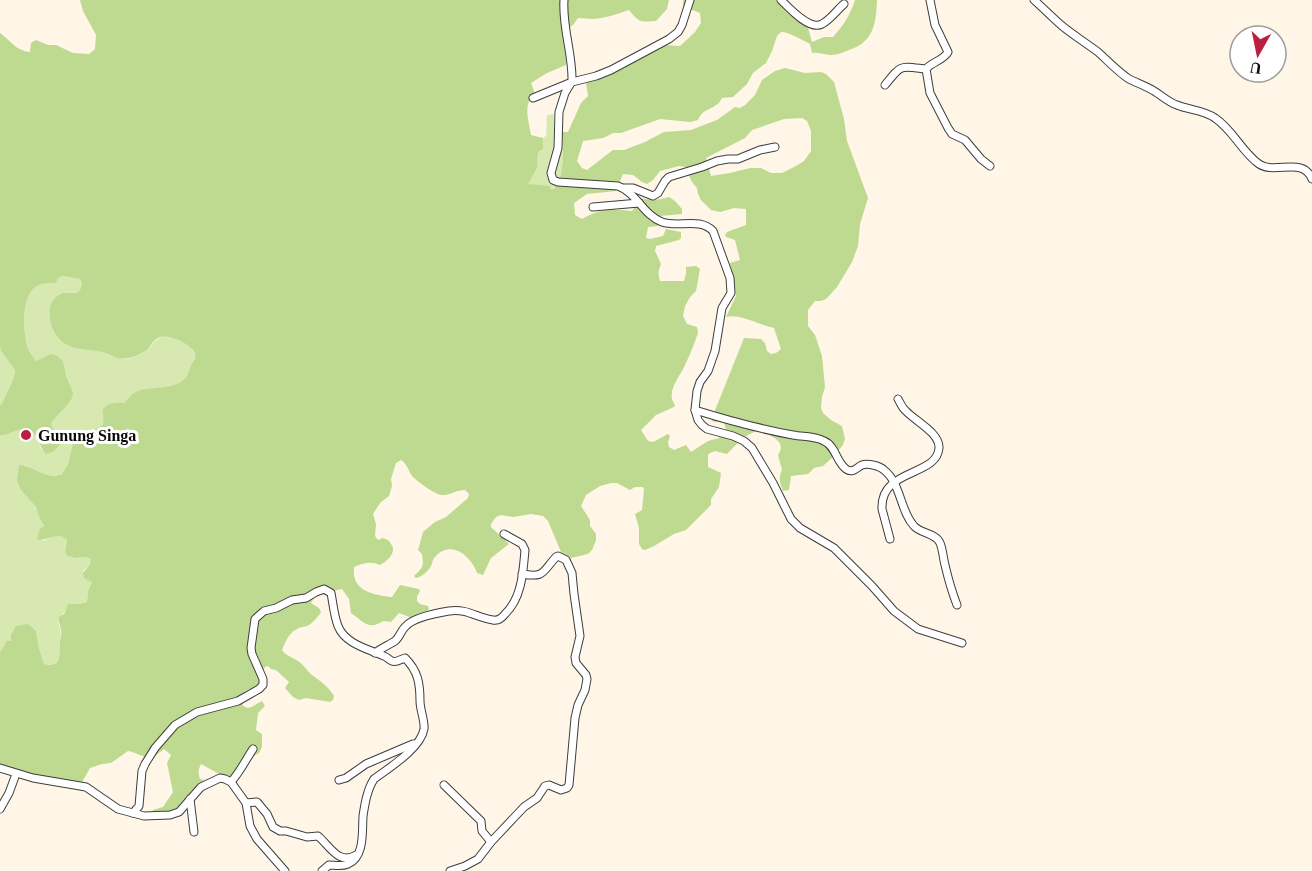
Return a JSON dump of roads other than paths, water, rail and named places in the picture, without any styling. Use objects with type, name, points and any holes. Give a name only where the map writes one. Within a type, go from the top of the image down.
[{"type":"street","points":[[564,0],[564,22],[572,82],[565,93],[559,112],[558,148],[551,173],[553,180],[618,186],[634,196],[650,214],[661,222],[697,223],[711,228],[730,278],[731,293],[722,308],[715,351],[708,371],[697,391],[695,410],[698,420],[707,429],[733,436],[752,448],[774,483],[791,519],[800,528],[834,548],[894,611],[918,629],[962,643]]},
{"type":"street","points":[[533,98],[572,82],[611,70],[669,39],[678,32],[682,25],[690,0]]},
{"type":"street","points":[[781,0],[797,15],[815,26],[825,22],[844,4]]},
{"type":"street","points":[[885,85],[898,68],[926,69],[946,56],[948,52],[935,25],[930,0]]},
{"type":"street","points":[[1034,0],[1128,78],[1154,90],[1174,104],[1206,113],[1217,119],[1260,165],[1274,169],[1299,167],[1306,171],[1312,179]]},
{"type":"street","points":[[926,69],[930,93],[948,128],[952,134],[965,140],[990,166]]},
{"type":"street","points":[[624,189],[633,188],[655,196],[669,177],[717,161],[738,159],[775,147]]},
{"type":"street","points":[[593,207],[639,203]]},
{"type":"street","points":[[890,539],[881,505],[885,493],[893,483],[934,460],[939,448],[934,435],[907,412],[898,399]]},
{"type":"street","points":[[695,410],[729,420],[822,440],[831,446],[846,469],[855,470],[864,465],[885,471],[914,527],[937,538],[940,542],[957,604]]},
{"type":"street","points":[[375,652],[397,639],[409,623],[418,619],[451,611],[466,611],[495,620],[500,618],[516,601],[525,548],[504,534]]},
{"type":"street","points":[[450,871],[474,862],[481,856],[524,807],[537,798],[545,786],[549,785],[561,790],[569,785],[575,721],[587,679],[576,663],[575,657],[580,636],[572,573],[566,561],[556,557],[543,573],[533,576],[522,574]]},
{"type":"street","points":[[133,813],[139,806],[142,771],[145,764],[155,748],[175,725],[197,712],[238,701],[263,685],[263,679],[251,648],[255,619],[264,611],[292,600],[306,598],[324,589],[331,593],[338,625],[349,640],[395,662],[405,658],[412,665],[420,685],[420,710],[424,729],[418,742],[409,752],[374,779],[371,784],[366,799],[358,854],[348,864],[328,865],[322,871]]},
{"type":"street","points":[[339,780],[346,778],[366,764],[418,742]]},
{"type":"street","points":[[231,782],[253,749]]},
{"type":"street","points":[[0,768],[16,774],[86,788],[118,808],[144,816],[170,815],[179,812],[201,787],[209,782],[225,778],[231,782],[246,802],[250,826],[257,839],[285,871]]},
{"type":"street","points":[[0,809],[16,774]]},
{"type":"street","points":[[444,785],[481,821],[483,832],[491,842]]},
{"type":"street","points":[[190,799],[194,832]]},
{"type":"street","points":[[246,802],[257,802],[267,814],[273,827],[280,831],[307,837],[318,836],[333,854],[338,856],[352,858],[358,854]]},
{"type":"place","name":"Gunung Singa","points":[[26,435]]}]
